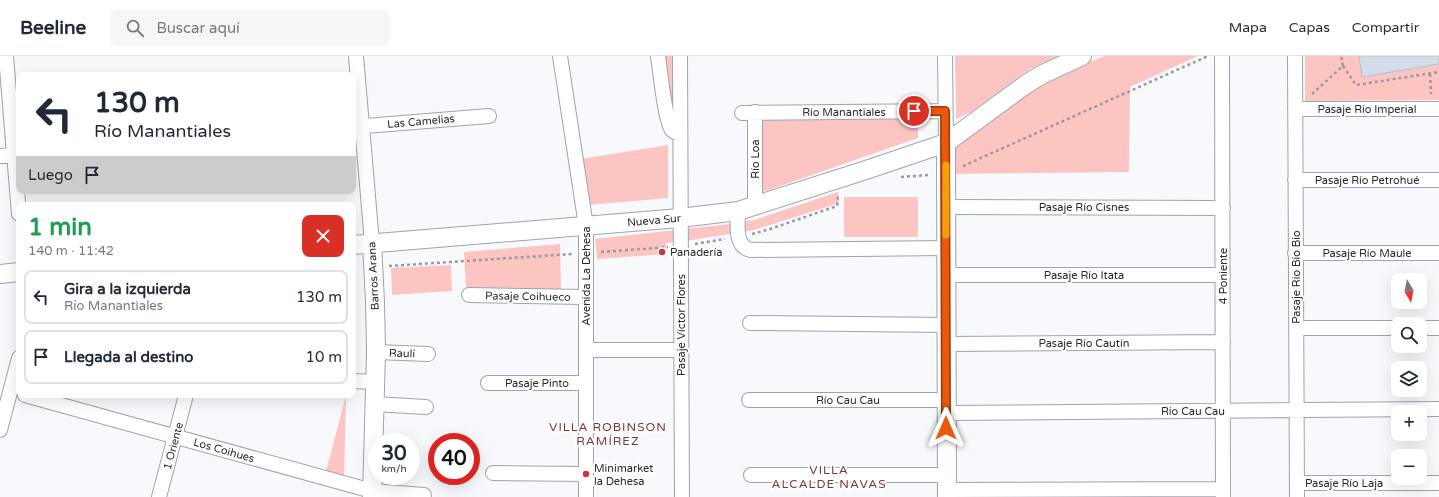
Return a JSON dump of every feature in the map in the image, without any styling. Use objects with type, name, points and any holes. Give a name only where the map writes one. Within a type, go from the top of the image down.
[{"type":"street","points":[[6,56],[16,146]]},
{"type":"street","name":"Barros Arana","points":[[356,56],[358,127],[372,243],[375,302],[376,352],[372,494]]},
{"type":"street","name":"Avenida La Dehesa","points":[[560,56],[586,226],[586,497]]},
{"type":"street","points":[[658,56],[668,120],[673,130],[680,134]]},
{"type":"street","name":"Pasaje Víctor Flores","points":[[680,56],[682,497]]},
{"type":"street","points":[[945,56],[947,488]]},
{"type":"street","name":"Nueva Sur","points":[[356,245],[680,218],[738,211],[946,143],[1025,85],[1041,75],[1082,56]]},
{"type":"street","name":"4 Poniente","points":[[1222,56],[1223,493]]},
{"type":"street","name":"Pasaje Río Bio Bio","points":[[1295,56],[1297,490]]},
{"type":"street","name":"Pasaje Río Imperial","points":[[1295,108],[1435,108]]},
{"type":"street","name":"Río Manantiales","points":[[748,112],[945,111]]},
{"type":"street","name":"Río Loa","points":[[748,112],[755,206]]},
{"type":"street","name":"Las Camelias","points":[[358,127],[489,116]]},
{"type":"street","points":[[0,156],[16,155]]},
{"type":"street","name":"Pasaje Río Petrohué","points":[[1295,180],[1439,180]]},
{"type":"street","name":"Pasaje Río Cisnes","points":[[946,207],[1222,208]]},
{"type":"street","points":[[738,211],[738,237],[740,244],[746,249],[751,250],[946,248]]},
{"type":"street","name":"Pasaje Río Maule","points":[[1295,252],[1439,252]]},
{"type":"street","points":[[0,274],[16,272]]},
{"type":"street","name":"Pasaje Río Itata","points":[[946,275],[1223,275]]},
{"type":"street","name":"Pasaje Coihueco","points":[[469,295],[586,297]]},
{"type":"street","points":[[750,323],[946,325]]},
{"type":"street","points":[[1296,328],[1391,328]]},
{"type":"street","points":[[1427,328],[1439,328]]},
{"type":"street","name":"Pasaje Río Cautín","points":[[946,344],[1223,342]]},
{"type":"street","points":[[586,350],[681,350]]},
{"type":"street","name":"Raulí","points":[[376,352],[428,354]]},
{"type":"street","points":[[356,381],[374,382]]},
{"type":"street","name":"Pasaje Pinto","points":[[488,384],[586,383]]},
{"type":"street","points":[[0,430],[15,392]]},
{"type":"street","name":"Los Coihues","points":[[36,398],[372,494],[424,495]]},
{"type":"street","name":"1 Oriente","points":[[159,497],[185,398]]},
{"type":"street","name":"Río Cau Cau","points":[[749,400],[946,407],[1223,410],[1439,409]]},
{"type":"street","points":[[374,404],[426,407]]},
{"type":"street","points":[[493,473],[586,474]]},
{"type":"street","points":[[751,476],[947,488],[1223,493]]},
{"type":"street","name":"Pasaje Río Laja","points":[[1297,490],[1439,483]]},
{"type":"path","points":[[946,174],[1208,56]]},
{"type":"path","points":[[1341,56],[1343,66],[1356,85],[1439,72]]},
{"type":"path","points":[[1295,108],[1343,66]]},
{"type":"path","points":[[1430,74],[1435,108]]},
{"type":"shaded area","points":[[665,56],[677,56],[674,118]]},
{"type":"shaded area","points":[[955,56],[1059,56],[1030,69],[971,112],[956,119]]},
{"type":"shaded area","points":[[1104,56],[1198,56],[1130,87],[1129,172],[947,174],[949,150],[1013,101],[1046,81]]},
{"type":"shaded area","points":[[1305,56],[1439,56],[1439,100],[1305,101]]},
{"type":"shaded area","points":[[918,116],[918,138],[763,192],[762,119]]},
{"type":"shaded area","points":[[668,145],[668,198],[589,205],[581,159]]},
{"type":"shaded area","points":[[838,192],[839,203],[754,230],[666,243],[666,254],[597,259],[595,239],[754,220]]},
{"type":"shaded area","points":[[844,197],[918,197],[918,237],[844,237]]},
{"type":"shaded area","points":[[560,244],[561,289],[466,290],[464,252]]},
{"type":"shaded area","points":[[451,265],[452,291],[392,295],[391,268]]},
{"type":"shaded area","points":[[345,398],[346,398],[344,481],[325,475]]},
{"type":"building","points":[[1359,56],[1439,56],[1439,64],[1362,77]]},
{"type":"slow traffic","points":[[946,165],[946,235]]},
{"type":"place","name":"Panadería","points":[[662,252]]},
{"type":"place","name":"Minimarket la Dehesa","points":[[586,474]]},
{"type":"district","name":"VILLA ROBINSON RAMÍREZ","points":[[608,434]]},
{"type":"district","name":"VILLA ALCALDE NAVAS","points":[[829,477]]},
{"type":"route","points":[[914,111],[945,111],[946,428]]}]
